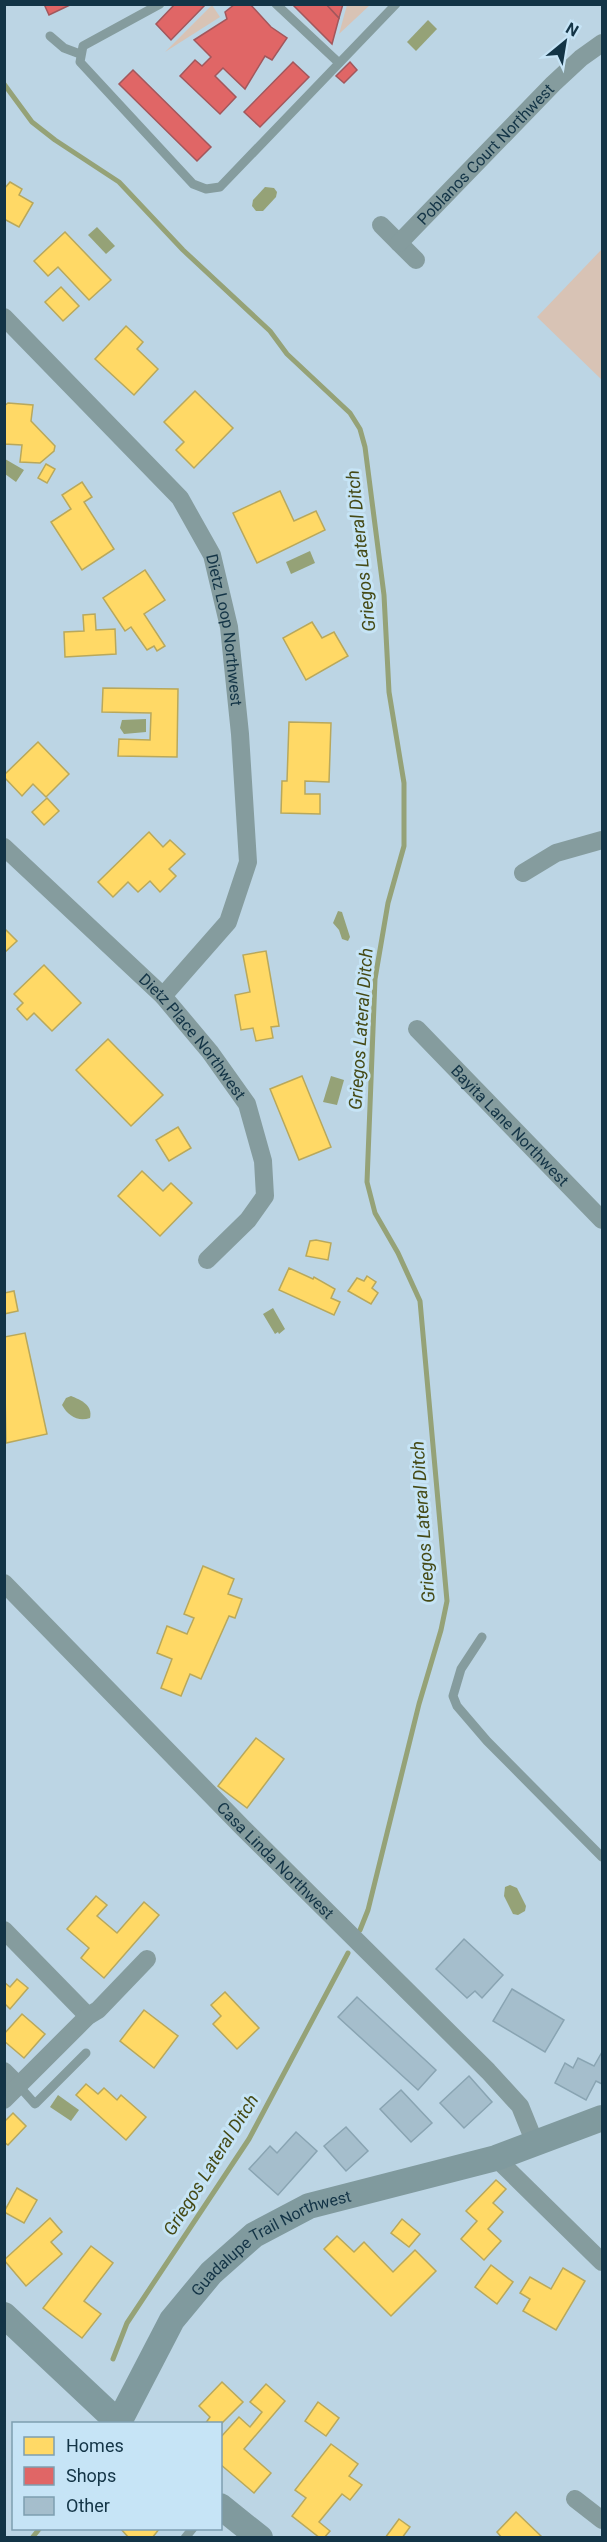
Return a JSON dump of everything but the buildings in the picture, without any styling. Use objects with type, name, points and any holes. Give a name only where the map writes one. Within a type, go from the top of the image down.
[{"type":"street","name":"Poblanos Court Northwest","points":[[399,243],[553,84],[581,58],[603,44]]},
{"type":"street","points":[[381,225],[416,260]]},
{"type":"street","name":"Dietz Loop Northwest","points":[[4,317],[180,498],[212,555],[229,627],[240,734],[248,862],[228,922],[163,996]]},
{"type":"street","points":[[523,873],[556,853],[603,840]]},
{"type":"street","name":"Dietz Place Northwest","points":[[4,847],[163,996],[210,1053],[247,1104],[263,1161],[265,1196],[248,1220],[207,1260]]},
{"type":"street","name":"Bayita Lane Northwest","points":[[417,1029],[603,1220]]},
{"type":"street","name":"Casa Linda Northwest","points":[[4,1584],[243,1828],[504,2088],[520,2106],[535,2143]]},
{"type":"street","points":[[4,1930],[88,2016]]},
{"type":"street","points":[[4,2100],[88,2016],[98,2010],[147,1959]]},
{"type":"street","points":[[4,2071],[18,2085]]},
{"type":"street","name":"Guadalupe Trail Northwest","points":[[121,2422],[172,2320],[211,2273],[254,2235],[309,2206],[496,2158],[603,2118]]},
{"type":"street","points":[[496,2158],[603,2262]]},
{"type":"street","points":[[9,2327],[119,2422]]},
{"type":"street","points":[[575,2499],[603,2520]]},
{"type":"street","points":[[222,2508],[260,2538]]},
{"type":"lane","points":[[160,4],[83,46],[80,62],[193,184],[206,189],[220,187],[396,4]]},
{"type":"lane","points":[[276,4],[339,63]]},
{"type":"lane","points":[[50,36],[64,48],[80,54]]},
{"type":"lane","points":[[482,1637],[461,1669],[453,1696],[457,1706],[487,1741],[603,1857]]},
{"type":"lane","points":[[18,2085],[35,2104],[86,2053]]},
{"type":"shaded area","points":[[212,5],[220,17],[165,52]]},
{"type":"shaded area","points":[[347,5],[370,5],[339,34]]},
{"type":"shaded area","points":[[428,20],[437,29],[416,51],[407,42]]},
{"type":"shaded area","points":[[265,187],[274,188],[277,192],[276,197],[263,211],[256,211],[252,206],[253,200]]},
{"type":"shaded area","points":[[97,227],[115,246],[106,254],[88,235]]},
{"type":"shaded area","points":[[602,249],[602,380],[537,317]]},
{"type":"shaded area","points":[[5,459],[24,470],[16,482],[5,474]]},
{"type":"shaded area","points":[[310,551],[315,563],[291,574],[286,562]]},
{"type":"shaded area","points":[[146,719],[146,732],[124,734],[120,728],[122,720]]},
{"type":"shaded area","points":[[338,911],[342,912],[350,937],[348,941],[342,939],[333,923]]},
{"type":"shaded area","points":[[331,1076],[344,1080],[337,1105],[323,1102]]},
{"type":"shaded area","points":[[273,1308],[285,1329],[279,1334],[278,1332],[275,1334],[263,1314]]},
{"type":"shaded area","points":[[71,1396],[88,1406],[90,1418],[77,1419],[67,1412],[62,1405],[66,1398]]},
{"type":"shaded area","points":[[510,1885],[517,1888],[526,1906],[525,1911],[518,1915],[513,1914],[504,1896],[505,1887]]},
{"type":"shaded area","points":[[58,2095],[79,2110],[71,2121],[50,2107]]},
{"type":"waterway","name":"Griegos Lateral Ditch","points":[[4,84],[32,122],[119,182],[183,250],[270,331],[287,354],[350,413],[360,429],[365,447],[384,595],[389,692],[404,783],[404,846],[388,903],[375,979],[367,1182],[375,1213],[398,1253],[420,1301],[447,1601],[368,1910],[360,1930]]},
{"type":"waterway","name":"Griegos Lateral Ditch","points":[[113,2359],[127,2323],[249,2139],[348,1953]]},
{"type":"waterway","name":"Griegos Lateral Ditch","points":[[32,2538],[38,2530]]}]
